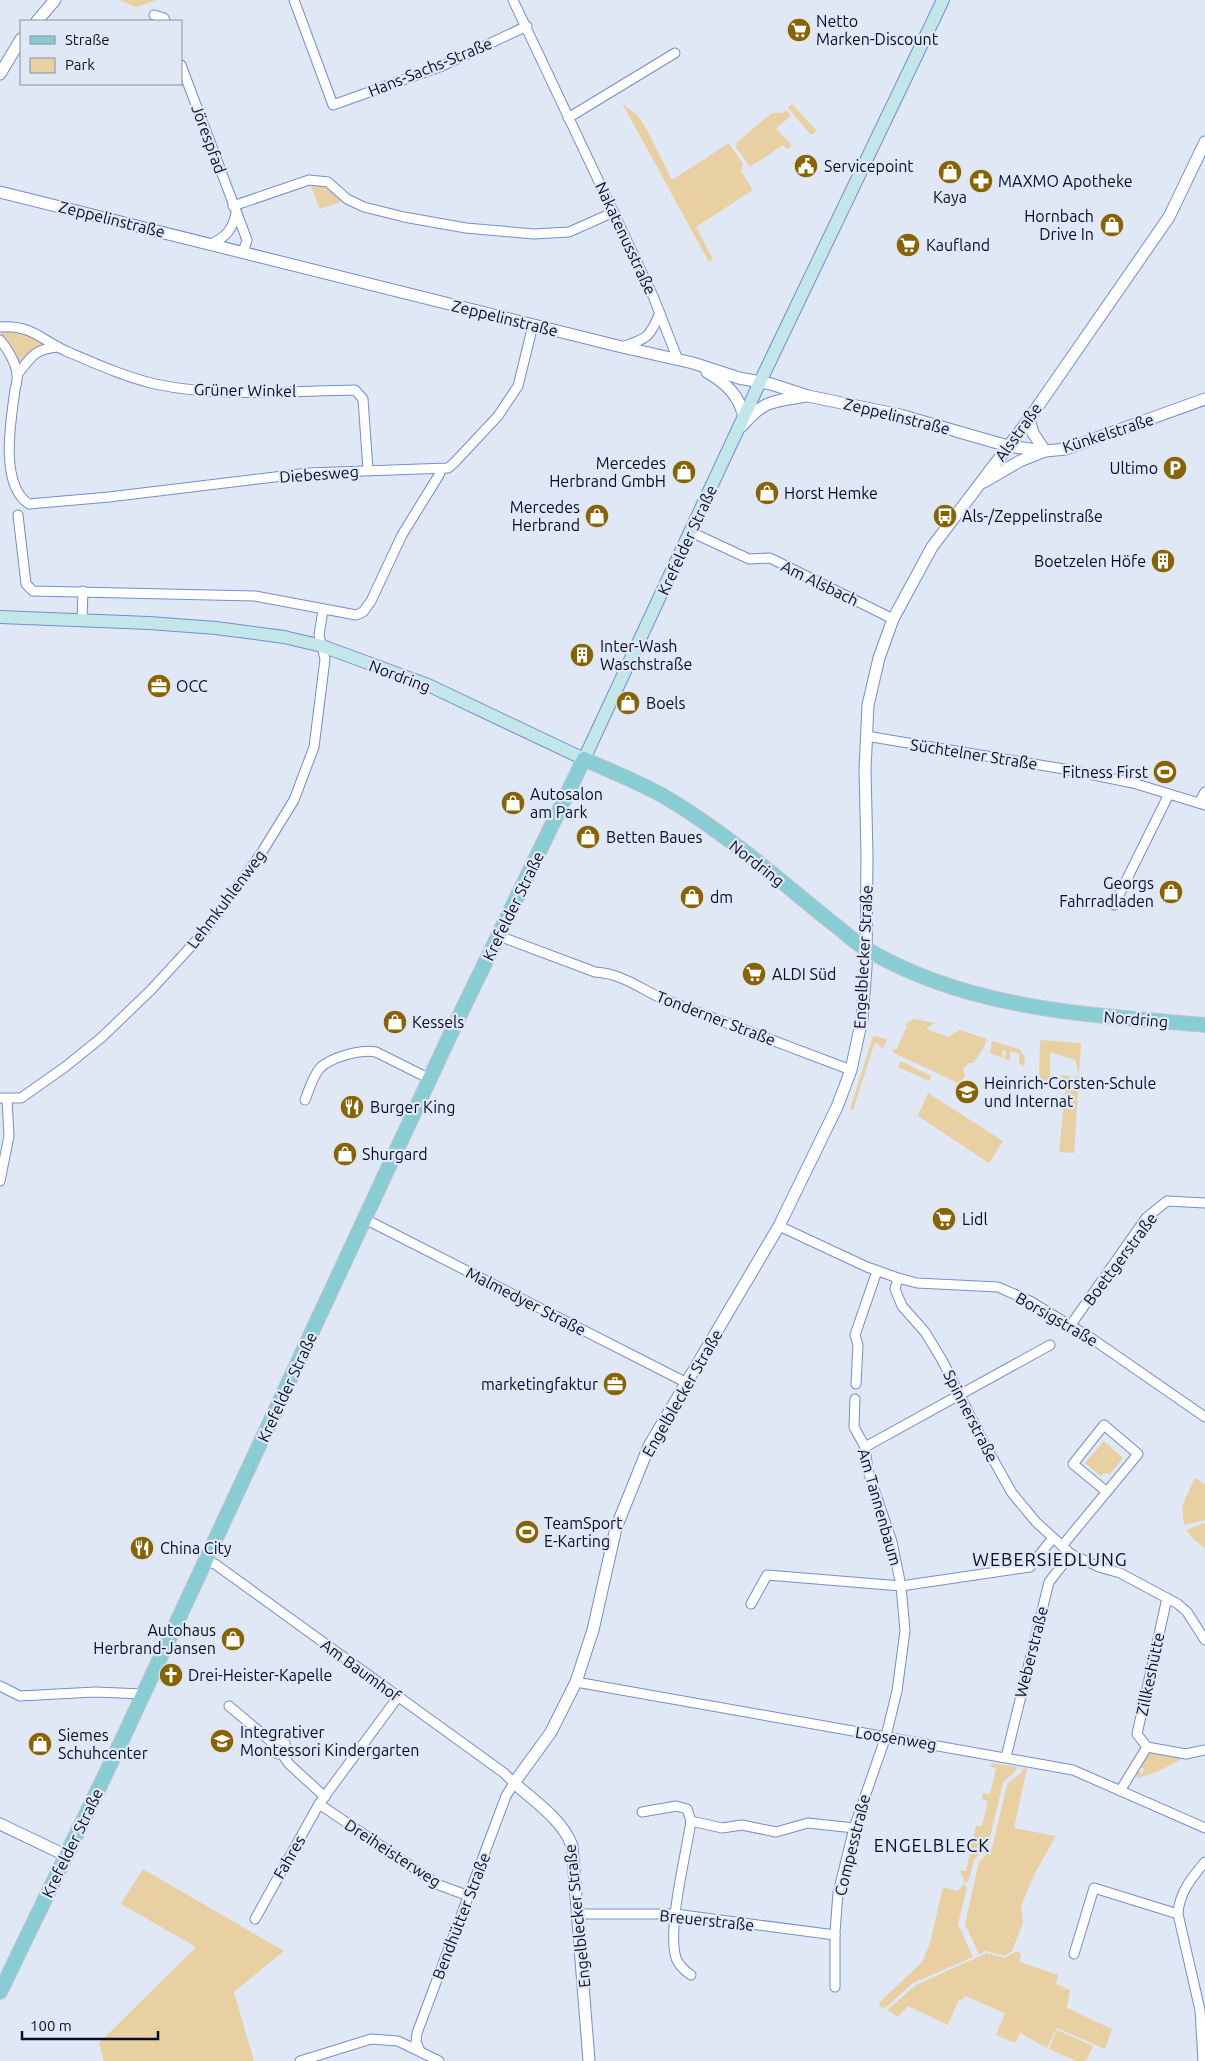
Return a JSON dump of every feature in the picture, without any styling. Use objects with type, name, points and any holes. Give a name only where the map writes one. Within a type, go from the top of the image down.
[{"type":"main road","name":"Krefelder Straße","points":[[0,1992],[144,1694],[430,1079],[584,759],[760,382],[943,0]]},
{"type":"main road","name":"Nordring","points":[[2,616],[216,628],[284,637],[322,646],[428,685],[656,792],[742,849],[867,950],[918,974],[958,990],[992,999],[1064,1012],[1205,1026]]},
{"type":"street","points":[[38,20],[55,0]]},
{"type":"street","name":"Hans-Sachs-Straße","points":[[294,0],[333,105],[442,66],[527,26]]},
{"type":"street","name":"Nakatenusstraße","points":[[513,0],[614,212],[660,313],[678,360]]},
{"type":"street","points":[[154,15],[164,18],[165,20]]},
{"type":"street","points":[[0,74],[20,41]]},
{"type":"street","points":[[568,118],[676,54]]},
{"type":"street","name":"Jörespfad","points":[[182,68],[247,240],[243,252]]},
{"type":"street","name":"Alsstraße","points":[[866,736],[871,689],[893,619],[932,547],[1029,419],[1169,217],[1205,142]]},
{"type":"street","points":[[211,244],[218,241],[234,226],[235,210],[309,180],[328,182],[347,199],[364,207],[404,217],[466,228],[534,234],[569,232],[614,212]]},
{"type":"street","name":"Zeppelinstraße","points":[[0,192],[693,363],[739,378],[808,396],[900,414],[1008,446]]},
{"type":"street","points":[[622,347],[642,340],[651,333],[660,313]]},
{"type":"street","points":[[18,515],[26,584],[33,591],[254,596],[356,615],[363,612],[367,607],[402,535],[439,476],[441,469],[454,464],[475,442],[498,416],[518,386],[533,325]]},
{"type":"street","name":"Grüner Winkel","points":[[0,327],[26,328],[58,347],[126,375],[154,384],[216,392],[355,390],[363,398],[368,470]]},
{"type":"street","points":[[0,340],[9,354],[18,375]]},
{"type":"street","points":[[18,375],[31,356],[42,348],[58,347]]},
{"type":"street","points":[[693,363],[728,387],[742,404],[742,423]]},
{"type":"street","name":"Diebesweg","points":[[18,375],[14,401],[4,437],[2,460],[4,478],[10,491],[21,501],[29,504],[308,473],[418,468],[441,469]]},
{"type":"street","points":[[742,423],[761,406],[808,396]]},
{"type":"street","name":"Künkelstraße","points":[[1008,446],[1046,451],[1066,449],[1205,400]]},
{"type":"street","points":[[978,486],[1020,461],[1046,451],[1033,434],[1029,419]]},
{"type":"street","name":"Am Alsbach","points":[[691,532],[749,559],[770,558],[893,619]]},
{"type":"street","points":[[82,620],[83,591]]},
{"type":"street","points":[[322,610],[318,635],[322,646]]},
{"type":"street","name":"Lehmkuhlenweg","points":[[4,1098],[21,1098],[65,1067],[101,1038],[151,990],[206,930],[262,852],[294,800],[314,747],[325,659],[322,646]]},
{"type":"street","name":"Süchtelner Straße","points":[[866,736],[1133,783],[1202,804]]},
{"type":"street","name":"Engelblecker Straße","points":[[589,2061],[574,1856],[569,1836],[514,1783],[551,1732],[576,1682],[593,1630],[616,1528],[649,1446],[779,1226],[837,1107],[851,1070],[862,1019],[867,950],[866,736]]},
{"type":"street","points":[[1202,804],[1205,792]]},
{"type":"street","points":[[1114,905],[1169,794]]},
{"type":"street","name":"Tonderner Straße","points":[[499,936],[595,972],[610,973],[641,986],[663,999],[851,1070]]},
{"type":"street","points":[[305,1100],[319,1069],[327,1062],[368,1050],[376,1052],[430,1079]]},
{"type":"street","points":[[0,1181],[9,1136],[4,1098]]},
{"type":"street","name":"Boettgerstraße","points":[[1070,1326],[1146,1218],[1167,1200],[1205,1203]]},
{"type":"street","name":"Malmedyer Straße","points":[[365,1220],[687,1382]]},
{"type":"street","name":"Borsigstraße","points":[[779,1226],[877,1271],[898,1278],[917,1283],[998,1287],[1030,1301],[1091,1338],[1205,1417]]},
{"type":"street","points":[[856,1384],[858,1352],[855,1335],[877,1271]]},
{"type":"street","name":"Spinnerstraße","points":[[898,1278],[895,1290],[902,1306],[925,1332],[942,1360],[958,1394],[1012,1493],[1036,1522],[1072,1554],[1148,1587],[1167,1598]]},
{"type":"street","points":[[865,1447],[958,1394],[1050,1345]]},
{"type":"street","name":"Am Tannenbaum","points":[[855,1399],[854,1427],[865,1447],[868,1471],[892,1542],[901,1586],[905,1631],[897,1691],[886,1736]]},
{"type":"street","points":[[1062,1546],[1138,1454],[1104,1425],[1073,1464],[1106,1492]]},
{"type":"street","points":[[901,1586],[1030,1567],[1052,1538]]},
{"type":"street","name":"Weberstraße","points":[[1006,1757],[1049,1582],[1072,1554]]},
{"type":"street","name":"Am Baumhof","points":[[206,1560],[216,1564],[504,1773],[514,1783]]},
{"type":"street","name":"Am Tannenbaum","points":[[751,1604],[767,1575],[901,1586]]},
{"type":"street","points":[[1167,1598],[1187,1612],[1205,1640]]},
{"type":"street","name":"Zillkeshütte","points":[[1147,1747],[1137,1734],[1167,1598]]},
{"type":"street","name":"Loosenweg","points":[[576,1682],[1073,1770],[1205,1828]]},
{"type":"street","points":[[0,1686],[20,1696],[95,1692],[144,1694]]},
{"type":"street","name":"Fahres","points":[[255,1919],[322,1800],[398,1697]]},
{"type":"street","points":[[229,1706],[273,1744],[274,1752],[282,1754],[322,1800]]},
{"type":"street","name":"Compesstraße","points":[[835,1987],[835,1935],[838,1893],[854,1828],[886,1736]]},
{"type":"street","points":[[1120,1791],[1147,1747],[1186,1754],[1205,1750]]},
{"type":"street","name":"Bendhütter Straße","points":[[420,2051],[416,2042],[417,2033],[506,1796],[514,1783]]},
{"type":"street","name":"Dreiheisterweg","points":[[322,1800],[439,1885],[469,1896]]},
{"type":"street","points":[[642,1812],[676,1806],[687,1809],[691,1821],[673,1930],[677,1960],[683,1969],[692,1975]]},
{"type":"street","points":[[691,1821],[722,1828],[742,1824],[776,1832],[808,1823],[854,1828]]},
{"type":"street","points":[[0,1824],[67,1856]]},
{"type":"street","points":[[1203,2061],[1200,2010],[1178,1914],[1179,1901],[1189,1882],[1205,1862]]},
{"type":"street","points":[[1074,1954],[1094,1888],[1178,1914]]},
{"type":"street","name":"Breuerstraße","points":[[579,1914],[676,1914],[835,1935]]},
{"type":"street","points":[[300,2061],[371,2039],[398,2041],[439,2061]]},
{"type":"green space","points":[[120,0],[156,0],[136,7]]},
{"type":"green space","points":[[622,103],[638,116],[672,180],[729,143],[743,164],[741,171],[753,190],[696,227],[713,259],[709,262]]},
{"type":"green space","points":[[792,104],[817,131],[810,134],[788,108]]},
{"type":"green space","points":[[786,110],[791,116],[776,128],[792,146],[787,149],[783,145],[750,167],[736,147],[737,142],[772,113],[782,113]]},
{"type":"green space","points":[[310,184],[320,185],[333,190],[341,202],[320,209]]},
{"type":"green space","points":[[1,332],[20,332],[42,344],[31,352],[20,365],[17,364],[11,347],[1,335]]},
{"type":"green space","points":[[913,1019],[935,1023],[926,1029],[948,1037],[960,1030],[987,1039],[973,1063],[969,1063],[963,1068],[965,1077],[958,1083],[892,1052],[894,1049],[896,1050],[907,1026],[905,1025]]},
{"type":"green space","points":[[873,1036],[887,1039],[883,1048],[876,1043],[874,1045],[853,1110],[850,1109]]},
{"type":"green space","points":[[1040,1040],[1081,1043],[1079,1075],[1075,1060],[1050,1052],[1050,1081],[1039,1079]]},
{"type":"green space","points":[[992,1041],[1019,1049],[1025,1057],[1024,1066],[1019,1063],[1019,1053],[1010,1051],[1010,1060],[1004,1059],[1006,1053],[1004,1050],[1002,1051],[1003,1058],[990,1053]]},
{"type":"green space","points":[[901,1061],[931,1076],[929,1081],[898,1067]]},
{"type":"green space","points":[[1061,1075],[1070,1076],[1070,1080],[1079,1075],[1074,1153],[1059,1152],[1066,1085]]},
{"type":"green space","points":[[928,1093],[1003,1141],[989,1163],[918,1116]]},
{"type":"green space","points":[[1104,1441],[1123,1458],[1110,1474],[1104,1473],[1100,1476],[1085,1463]]},
{"type":"green space","points":[[1195,1478],[1205,1484],[1205,1520],[1184,1525],[1182,1506]]},
{"type":"green space","points":[[1205,1523],[1205,1548],[1194,1540],[1186,1530]]},
{"type":"green space","points":[[1149,1751],[1179,1757],[1180,1760],[1157,1772],[1138,1778],[1135,1775],[1137,1771],[1142,1774],[1144,1769],[1140,1767]]},
{"type":"green space","points":[[992,1763],[1017,1767],[1015,1772],[1003,1783],[988,1845],[974,1860],[968,1882],[963,1882],[964,1879],[959,1870],[966,1871],[970,1852],[963,1850],[973,1838],[976,1826],[982,1826],[988,1801],[982,1799],[983,1793],[990,1794],[996,1768],[989,1766]]},
{"type":"green space","points":[[1023,1768],[1027,1768],[1014,1828],[1056,1836],[1035,1873],[1021,1906],[1023,1923],[1012,1951],[1005,1956],[986,1951],[979,1954],[965,1924],[979,1862],[992,1848],[1007,1785],[1020,1774]]},
{"type":"green space","points":[[143,1869],[284,1951],[234,1992],[254,2061],[104,2061],[99,2043],[196,1947],[121,1904]]},
{"type":"green space","points":[[963,1884],[967,1887],[958,1924],[973,1957],[913,1983],[885,2008],[879,2007],[880,2002],[922,1962],[930,1943],[943,1887],[957,1891]]},
{"type":"green space","points":[[1017,1951],[1021,1954],[1020,1962],[1058,1975],[1056,1984],[1070,1990],[1067,2008],[1112,2029],[1105,2049],[1057,2028],[1047,2048],[1020,2033],[1015,2043],[996,2035],[1005,2013],[965,1996],[962,2000],[959,1999],[948,2025],[908,2006],[898,2017],[887,2010],[916,1985],[987,1953],[1004,1958]]},
{"type":"green space","points":[[1057,2030],[1093,2046],[1086,2061],[1076,2061],[1049,2049]]},
{"type":"place","name":"Netto Marken-Discount","points":[[799,30]]},
{"type":"place","name":"Servicepoint","points":[[806,166]]},
{"type":"place","name":"Kaya","points":[[950,172]]},
{"type":"place","name":"MAXMO Apotheke","points":[[981,181]]},
{"type":"place","name":"Hornbach Drive In","points":[[1112,225]]},
{"type":"place","name":"Kaufland","points":[[908,245]]},
{"type":"place","name":"Ultimo","points":[[1175,468]]},
{"type":"place","name":"Mercedes Herbrand GmbH","points":[[684,472]]},
{"type":"place","name":"Horst Hemke","points":[[767,493]]},
{"type":"place","name":"Mercedes Herbrand","points":[[597,516]]},
{"type":"place","name":"Als-/Zeppelinstraße","points":[[945,516]]},
{"type":"place","name":"Boetzelen Höfe","points":[[1163,561]]},
{"type":"place","name":"Inter-Wash Waschstraße","points":[[582,655]]},
{"type":"place","name":"OCC","points":[[159,686]]},
{"type":"place","name":"Boels","points":[[628,703]]},
{"type":"place","name":"Fitness First","points":[[1165,772]]},
{"type":"place","name":"Autosalon am Park","points":[[513,803]]},
{"type":"place","name":"Betten Baues","points":[[588,837]]},
{"type":"place","name":"Georgs Fahrradladen","points":[[1171,892]]},
{"type":"place","name":"dm","points":[[692,897]]},
{"type":"place","name":"ALDI Süd","points":[[754,974]]},
{"type":"place","name":"Kessels","points":[[395,1022]]},
{"type":"place","name":"Heinrich-Corsten-Schule und Internat","points":[[967,1092]]},
{"type":"place","name":"Burger King","points":[[352,1107]]},
{"type":"place","name":"Shurgard","points":[[345,1154]]},
{"type":"place","name":"Lidl","points":[[944,1219]]},
{"type":"place","name":"marketingfaktur","points":[[615,1384]]},
{"type":"place","name":"TeamSport E-Karting","points":[[527,1532]]},
{"type":"place","name":"China City","points":[[142,1548]]},
{"type":"place","name":"Autohaus Herbrand-Jansen","points":[[233,1639]]},
{"type":"place","name":"Drei-Heister-Kapelle","points":[[171,1675]]},
{"type":"place","name":"Integrativer Montessori Kindergarten","points":[[222,1741]]},
{"type":"place","name":"Siemes Schuhcenter","points":[[40,1744]]},
{"type":"district","name":"WEBERSIEDLUNG","points":[[1050,1560]]},
{"type":"district","name":"ENGELBLECK","points":[[932,1846]]}]
